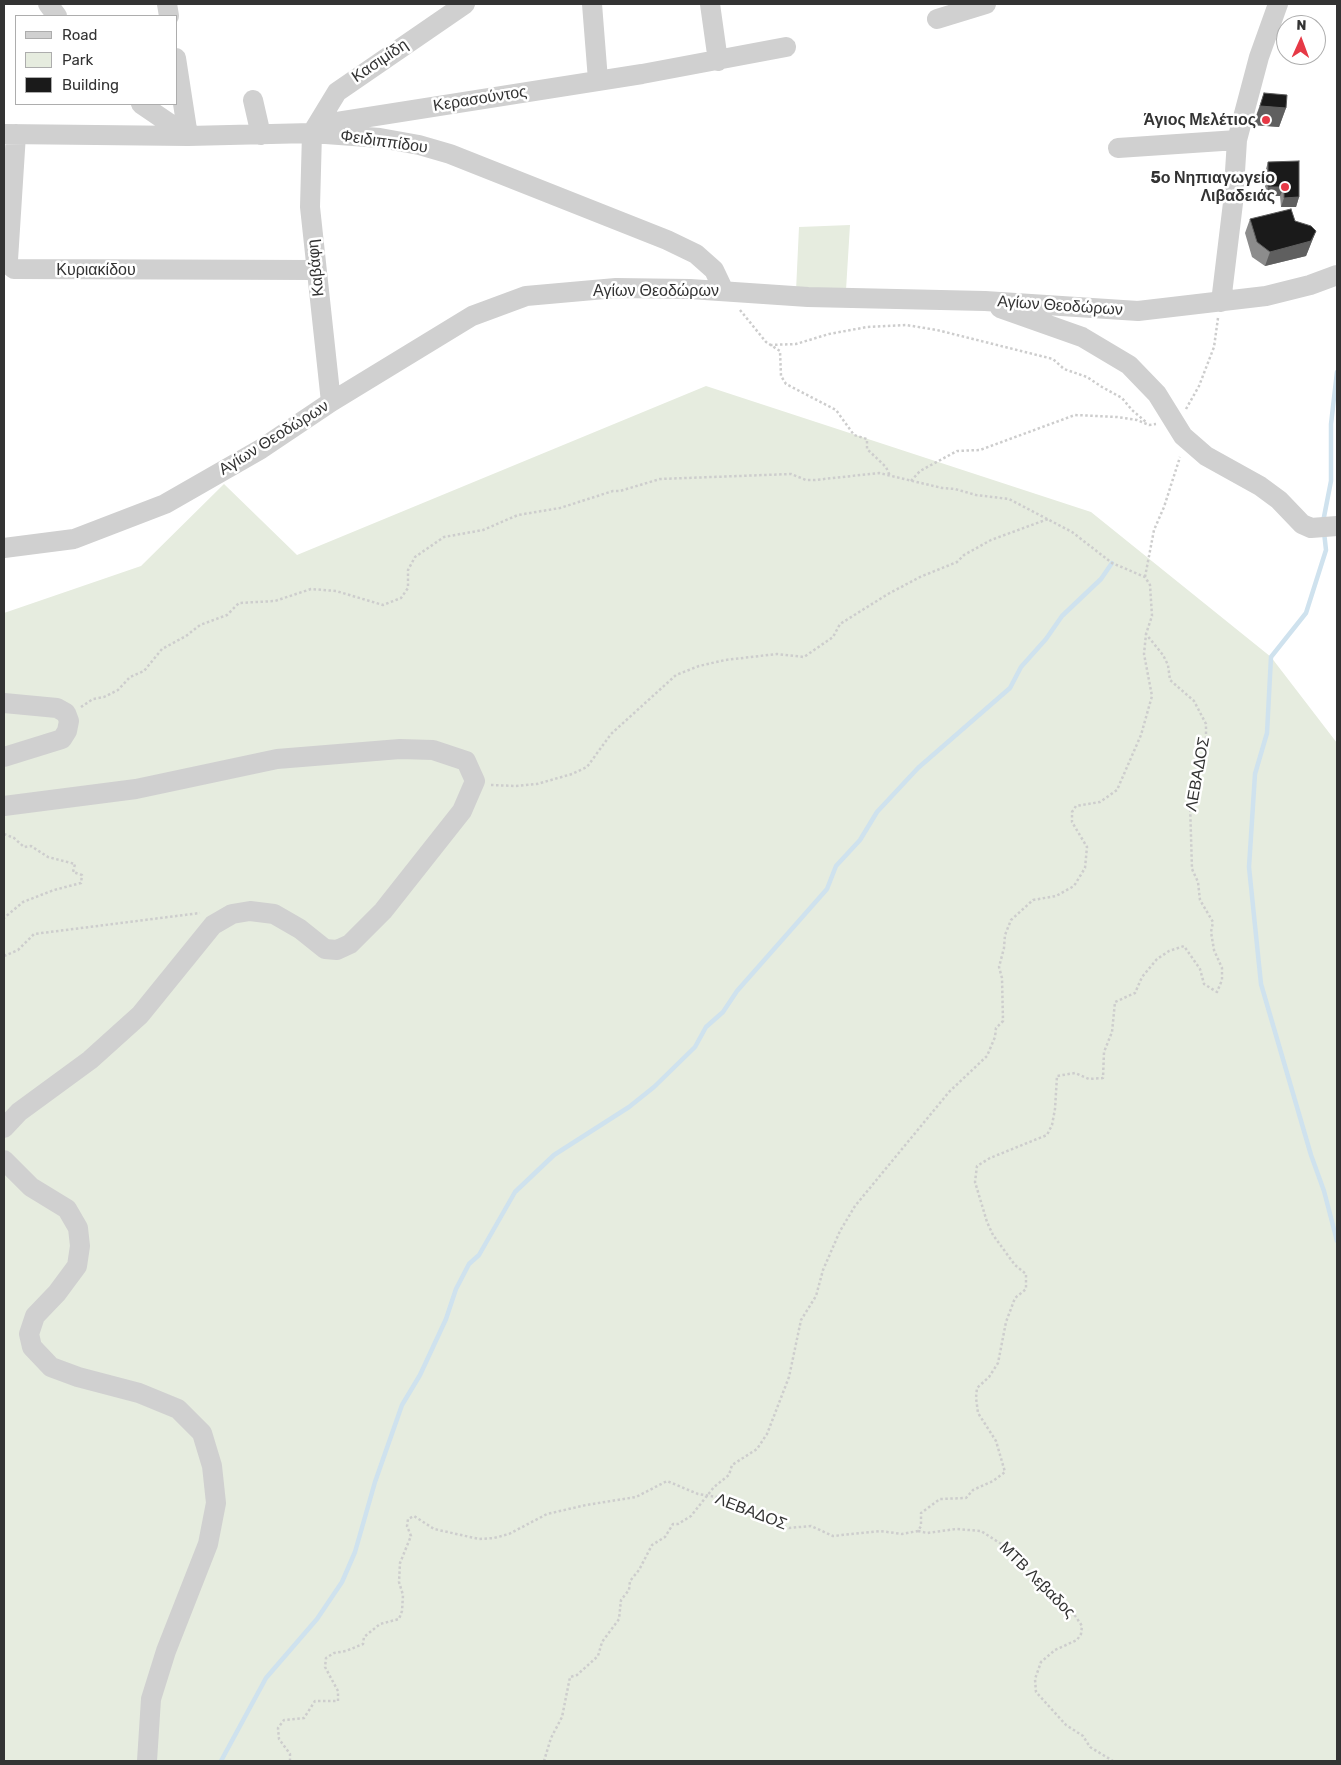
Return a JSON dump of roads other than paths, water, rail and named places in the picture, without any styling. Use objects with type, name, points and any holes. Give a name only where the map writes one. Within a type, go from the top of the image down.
[{"type":"street","points":[[48,4],[56,15]]},
{"type":"street","name":"Κασιμίδη","points":[[315,129],[337,92],[347,83],[465,4]]},
{"type":"street","points":[[592,4],[598,80]]},
{"type":"street","points":[[710,4],[718,61]]},
{"type":"street","points":[[937,19],[986,4]]},
{"type":"street","points":[[1222,302],[1233,203],[1237,140],[1259,57],[1278,4]]},
{"type":"street","name":"Κερασούντος","points":[[315,129],[718,61],[786,47]]},
{"type":"street","points":[[178,71],[188,136]]},
{"type":"street","points":[[253,100],[261,135]]},
{"type":"street","points":[[142,105],[188,136]]},
{"type":"street","name":"Φειδιππίδου","points":[[10,134],[261,135],[315,129],[380,138],[450,154],[614,218],[696,254],[714,270],[727,291]]},
{"type":"street","name":"Καβάφη","points":[[315,129],[310,207],[331,402]]},
{"type":"street","name":"Κυριακίδου","points":[[10,134],[8,260],[9,265],[14,269],[316,270]]},
{"type":"street","points":[[1118,148],[1237,140]]},
{"type":"street","name":"Αγίων Θεοδώρων","points":[[4,548],[74,539],[165,504],[261,448],[331,402],[472,316],[526,296],[616,288],[985,301],[1138,311],[1266,296],[1310,286],[1337,275]]},
{"type":"street","points":[[985,301],[1011,314],[1082,337],[1129,365],[1157,394],[1188,440],[1206,456],[1260,486],[1279,500],[1302,524],[1311,528],[1336,526]]},
{"type":"street","points":[[4,703],[57,708],[66,713],[69,721],[67,731],[62,738],[4,757]]},
{"type":"street","points":[[4,806],[136,789],[277,759],[400,749],[433,750],[466,761],[475,781],[462,811],[383,911],[350,944],[337,950],[325,949],[300,929],[274,914],[250,911],[232,914],[213,926],[140,1015],[90,1060],[19,1112],[4,1128]]},
{"type":"street","points":[[4,1160],[31,1187],[67,1209],[78,1228],[80,1246],[77,1266],[57,1293],[35,1316],[29,1334],[32,1348],[51,1367],[78,1378],[139,1393],[178,1409],[202,1433],[212,1466],[216,1503],[208,1544],[166,1651],[151,1699],[147,1761]]},
{"type":"waterway","points":[[1323,522],[1331,481],[1331,424],[1337,372]]},
{"type":"waterway","points":[[1324,532],[1326,550],[1306,613],[1271,657],[1267,733],[1255,774],[1249,867],[1261,984],[1311,1155],[1324,1191],[1337,1241]]},
{"type":"waterway","points":[[221,1761],[266,1678],[317,1619],[342,1582],[355,1552],[375,1482],[402,1405],[420,1375],[446,1319],[456,1289],[469,1264],[479,1255],[515,1192],[554,1155],[629,1107],[654,1087],[695,1047],[706,1027],[723,1012],[737,991],[827,889],[836,866],[860,840],[877,812],[918,768],[1010,688],[1021,667],[1046,639],[1062,616],[1101,579],[1112,563]]},
{"type":"place","name":"Άγιος Μελέτιος","points":[[1266,120]]},
{"type":"place","name":"5ο Νηπιαγωγείο Λιβαδειάς","points":[[1285,187]]}]
